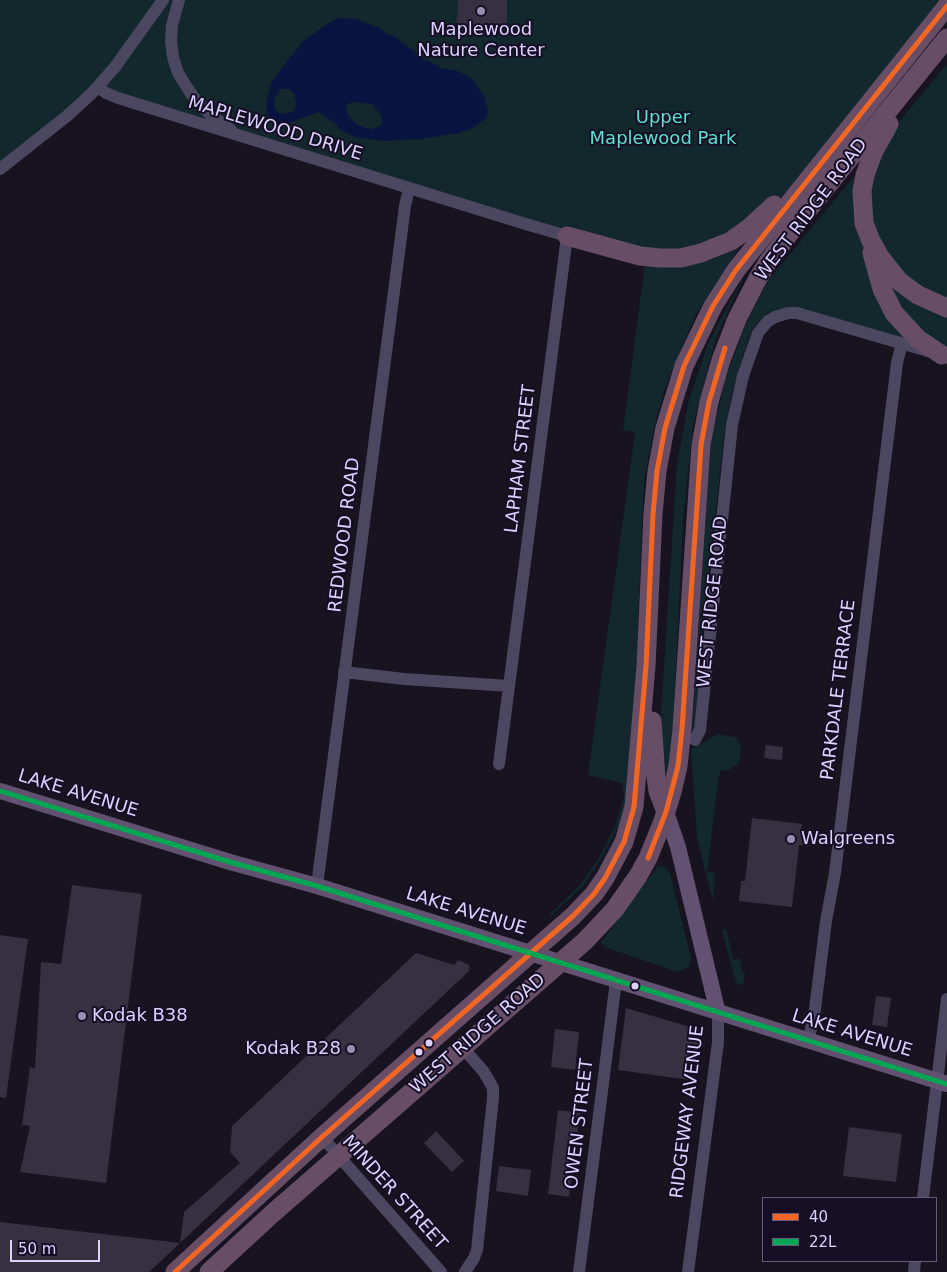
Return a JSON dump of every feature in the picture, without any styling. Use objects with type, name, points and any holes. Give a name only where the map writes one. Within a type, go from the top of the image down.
[{"type":"highway","name":"WEST RIDGE ROAD","points":[[175,1272],[322,1137],[574,916],[594,894],[613,865],[627,833],[637,789],[657,471],[665,428],[684,366],[713,306],[736,270],[947,6]]},
{"type":"highway","name":"WEST RIDGE ROAD","points":[[209,1272],[273,1212],[595,931],[626,893],[648,858],[666,812],[678,766],[699,460],[707,409],[721,360],[740,313],[768,262],[944,42]]},
{"type":"highway","points":[[944,42],[897,110],[873,152],[862,191],[864,223],[879,283],[887,301],[894,313],[913,334],[945,356]]},
{"type":"highway","points":[[567,236],[649,257],[681,258],[711,250],[737,237],[755,223],[859,115]]},
{"type":"highway","points":[[864,223],[880,258],[899,281],[918,295],[947,308]]},
{"type":"highway","points":[[648,622],[656,777],[666,812]]},
{"type":"highway","points":[[678,766],[685,751],[695,740]]},
{"type":"main road","name":"LAKE AVENUE","points":[[0,791],[230,862],[316,886],[942,1082]]},
{"type":"main road","name":"RIDGEWAY AVENUE","points":[[666,812],[678,847],[718,1013]]},
{"type":"street","points":[[0,169],[67,116],[98,87],[132,44],[163,0]]},
{"type":"street","points":[[179,0],[172,24],[171,41],[178,73],[203,108],[218,121],[244,138]]},
{"type":"street","name":"MAPLEWOOD DRIVE","points":[[98,87],[118,98],[567,236]]},
{"type":"street","name":"REDWOOD ROAD","points":[[316,886],[405,206],[409,188]]},
{"type":"street","name":"LAPHAM STREET","points":[[499,764],[567,236]]},
{"type":"street","name":"WEST RIDGE ROAD","points":[[695,740],[700,730],[734,413],[743,376],[758,332],[768,321],[784,314],[802,314],[902,343]]},
{"type":"street","points":[[902,343],[945,356]]},
{"type":"street","name":"PARKDALE TERRACE","points":[[808,1041],[814,1017],[825,927],[835,873],[896,373],[902,343]]},
{"type":"street","points":[[344,672],[404,679],[509,686]]},
{"type":"street","name":"OWEN STREET","points":[[579,1272],[616,981]]},
{"type":"street","points":[[923,1197],[942,1082],[947,999]]},
{"type":"street","name":"RIDGEWAY AVENUE","points":[[688,1272],[718,1042],[718,1013]]},
{"type":"street","points":[[463,1048],[484,1072],[493,1088],[494,1098],[476,1250],[474,1258],[465,1272]]},
{"type":"street","name":"MINDER STREET","points":[[322,1137],[441,1272]]},
{"type":"green space","name":"Upper Maplewood Park","points":[[0,0],[947,0],[845,130],[769,210],[737,237],[649,257],[98,87],[0,169]]},
{"type":"green space","points":[[947,64],[947,357],[783,308],[766,314],[753,328],[730,402],[724,436],[702,633],[705,637],[694,730],[692,730],[710,451],[726,378],[745,326],[764,288],[775,272]]},
{"type":"green space","points":[[739,248],[695,316],[665,388],[655,424],[644,481],[637,680],[626,803],[619,825],[603,856],[584,885],[551,916],[550,914],[582,883],[601,854],[616,824],[624,796],[622,783],[588,775],[635,432],[623,430],[645,264],[678,266],[708,261]]},
{"type":"green space","points":[[747,270],[716,338],[693,425],[683,521],[673,730],[667,780],[662,744],[661,712],[677,464],[688,404],[708,343]]},
{"type":"green space","points":[[718,734],[737,738],[741,745],[739,763],[729,770],[722,770],[719,775],[707,872],[715,873],[713,901],[697,838],[691,749]]},
{"type":"green space","points":[[664,866],[670,873],[691,958],[689,967],[678,972],[604,947],[601,942],[657,867]]},
{"type":"green space","points":[[726,928],[733,959],[740,959],[742,972],[745,973],[743,985],[736,983],[722,930]]},
{"type":"water","points":[[339,18],[356,19],[381,29],[388,35],[392,35],[421,58],[440,68],[458,71],[471,78],[484,95],[488,111],[486,118],[473,128],[459,133],[415,140],[384,141],[354,137],[339,129],[336,124],[319,112],[280,126],[271,122],[267,115],[266,103],[272,81],[303,41]],"holes":[[[280,89],[289,89],[294,93],[296,102],[295,109],[292,112],[280,114],[275,110],[274,99]],[[356,102],[372,104],[381,115],[381,125],[373,129],[365,128],[355,123],[347,113],[346,106]]]},
{"type":"building","points":[[458,0],[507,0],[507,25],[457,25]]},
{"type":"building","points":[[766,745],[783,747],[782,760],[764,758]]},
{"type":"building","name":"Walgreens","points":[[752,818],[802,824],[801,832],[810,833],[809,846],[799,845],[792,907],[739,901],[741,881],[745,881]]},
{"type":"building","name":"Kodak B38","points":[[72,885],[142,894],[106,1183],[20,1172],[30,1126],[22,1125],[30,1067],[35,1068],[41,962],[61,964]]},
{"type":"building","points":[[0,935],[28,939],[6,1098],[0,1097]]},
{"type":"building","name":"Kodak B28","points":[[416,953],[454,965],[458,960],[469,965],[469,971],[180,1243],[184,1212],[240,1163],[230,1152],[232,1126]]},
{"type":"building","points":[[876,996],[891,998],[887,1027],[872,1025]]},
{"type":"building","points":[[626,1008],[700,1030],[696,1063],[693,1063],[690,1080],[618,1070]]},
{"type":"building","points":[[555,1029],[579,1032],[575,1070],[551,1067]]},
{"type":"building","points":[[558,1110],[580,1113],[569,1197],[548,1194]]},
{"type":"building","points":[[849,1127],[902,1134],[896,1182],[843,1176]]},
{"type":"building","points":[[436,1131],[464,1161],[452,1172],[424,1143]]},
{"type":"building","points":[[499,1166],[531,1170],[528,1196],[496,1191]]},
{"type":"building","points":[[0,1222],[180,1243],[149,1272],[0,1272]]},
{"type":"transit line","name":"40","points":[[175,1272],[322,1137],[573,916],[594,894],[605,878],[624,842],[634,807],[646,666],[653,514],[657,471],[665,428],[684,366],[713,306],[736,270],[947,6]]},
{"type":"transit line","name":"40","points":[[648,858],[666,812],[678,766],[701,445],[709,402],[725,348]]},
{"type":"transit line","name":"22L","points":[[0,791],[230,862],[317,886],[947,1084]]},
{"type":"place","name":"Maplewood Nature Center","points":[[481,11]]},
{"type":"place","name":"Walgreens","points":[[791,839]]},
{"type":"place","name":"Kodak B38","points":[[82,1016]]},
{"type":"place","name":"Kodak B28","points":[[351,1049]]}]
